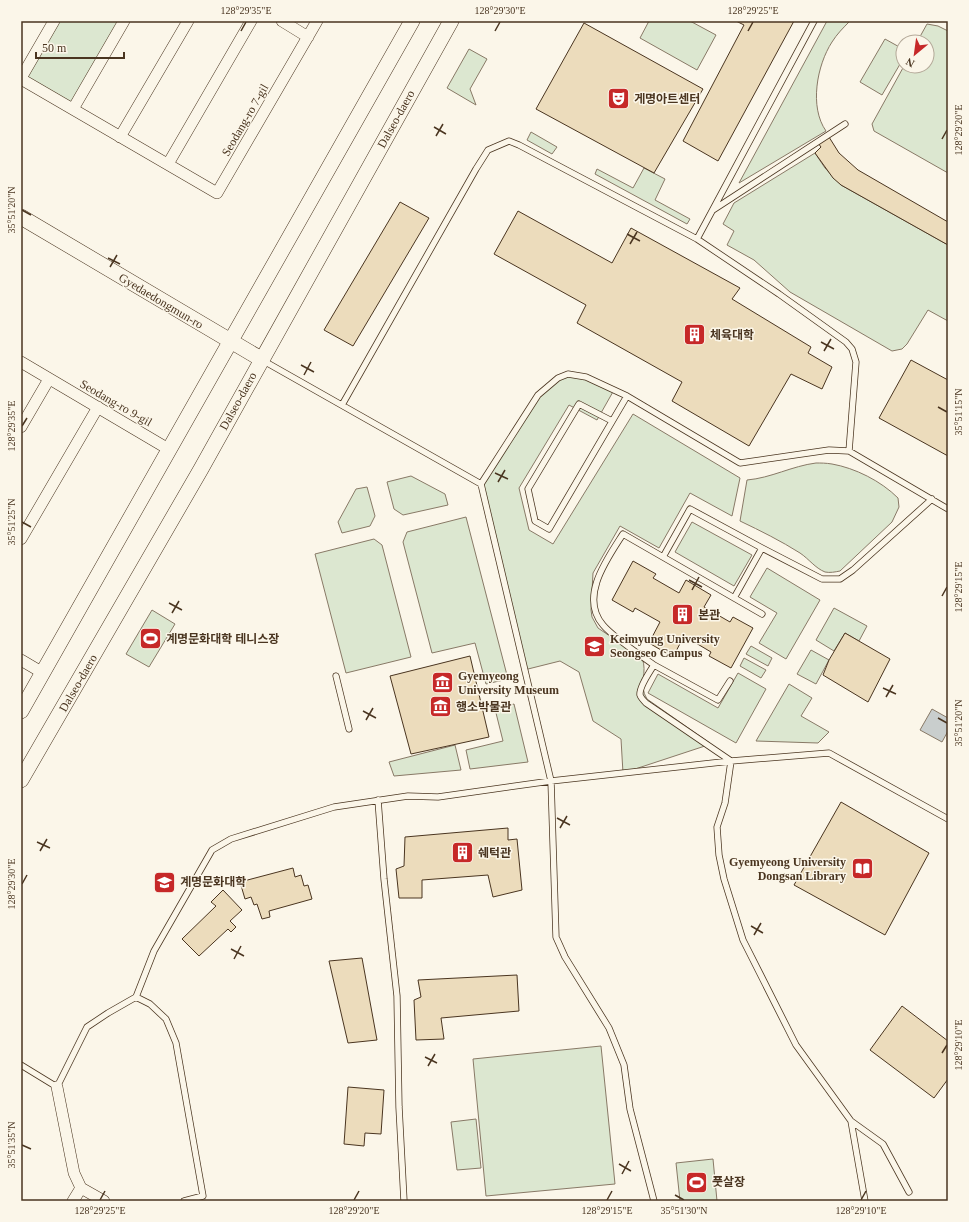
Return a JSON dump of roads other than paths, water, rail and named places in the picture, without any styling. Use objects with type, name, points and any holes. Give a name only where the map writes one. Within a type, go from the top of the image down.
[{"type":"main road","points":[[21,712],[412,21]]},
{"type":"main road","name":"Dalseo-daero","points":[[21,780],[201,468],[451,21]]},
{"type":"main road","name":"Gyedaedongmun-ro","points":[[21,217],[261,359]]},
{"type":"street","points":[[21,78],[54,21]]},
{"type":"street","points":[[73,109],[124,21]]},
{"type":"street","points":[[120,137],[188,21]]},
{"type":"street","points":[[168,164],[251,21]]},
{"type":"street","points":[[282,21],[308,37],[317,21]]},
{"type":"street","name":"Seodang-ro 7-gil","points":[[21,78],[217,193],[308,37]]},
{"type":"street","name":"Seodang-ro 9-gil","points":[[21,362],[170,450]]},
{"type":"street","points":[[21,427],[49,379]]},
{"type":"street","points":[[21,539],[98,407]]},
{"type":"street","points":[[21,660],[43,673]]},
{"type":"street","points":[[57,1087],[74,1173],[81,1188],[104,1201]]},
{"type":"street","points":[[73,1201],[81,1188]]},
{"type":"lane","points":[[697,240],[814,21]]},
{"type":"lane","points":[[712,211],[845,124]]},
{"type":"lane","points":[[342,405],[476,169],[488,150],[508,141],[520,145],[697,240],[779,294],[846,342],[852,348],[856,362],[849,451]]},
{"type":"lane","points":[[261,359],[481,484]]},
{"type":"lane","points":[[654,1201],[630,1109],[624,1065],[609,1028],[566,957],[556,937],[551,781],[481,484],[538,395],[558,378],[568,374],[586,377],[627,396],[740,463],[829,450],[849,451],[948,508]]},
{"type":"lane","points":[[612,422],[579,404],[528,488],[535,522],[549,529],[612,422],[627,396]]},
{"type":"lane","points":[[663,557],[690,509],[822,579],[840,579],[853,570],[932,499]]},
{"type":"lane","points":[[730,681],[718,700],[654,665],[604,626],[597,617],[594,606],[594,593],[601,570],[623,534],[762,614]]},
{"type":"lane","points":[[734,598],[762,548]]},
{"type":"lane","points":[[654,665],[641,689],[640,694],[642,699],[731,761]]},
{"type":"lane","points":[[336,676],[349,729]]},
{"type":"lane","points":[[21,1066],[57,1087],[87,1027],[136,997],[154,951],[212,850],[231,839],[334,807],[408,796],[438,798],[551,781],[731,761],[829,753],[948,819]]},
{"type":"lane","points":[[731,761],[725,802],[717,827],[719,855],[724,879],[743,940],[796,1045],[851,1121],[883,1144],[909,1192]]},
{"type":"lane","points":[[378,800],[384,879],[397,996],[399,1107],[404,1201]]},
{"type":"lane","points":[[136,997],[150,1004],[166,1018],[176,1043],[203,1196],[184,1201]]},
{"type":"lane","points":[[851,1121],[865,1201]]},
{"type":"place","name":"게명아트센터","points":[[619,99]]},
{"type":"place","name":"체육대학","points":[[695,335]]},
{"type":"place","name":"본관","points":[[682,615]]},
{"type":"place","name":"계명문화대학 테니스장","points":[[151,639]]},
{"type":"place","name":"Keimyung University Seongseo Campus","points":[[595,646]]},
{"type":"place","name":"Gyemyeong University Museum","points":[[443,683]]},
{"type":"place","name":"행소박물관","points":[[440,707]]},
{"type":"place","name":"쉐턱관","points":[[462,853]]},
{"type":"place","name":"Gyemyeong University Dongsan Library","points":[[862,869]]},
{"type":"place","name":"계명문화대학","points":[[164,882]]},
{"type":"place","name":"풋살장","points":[[697,1182]]}]
